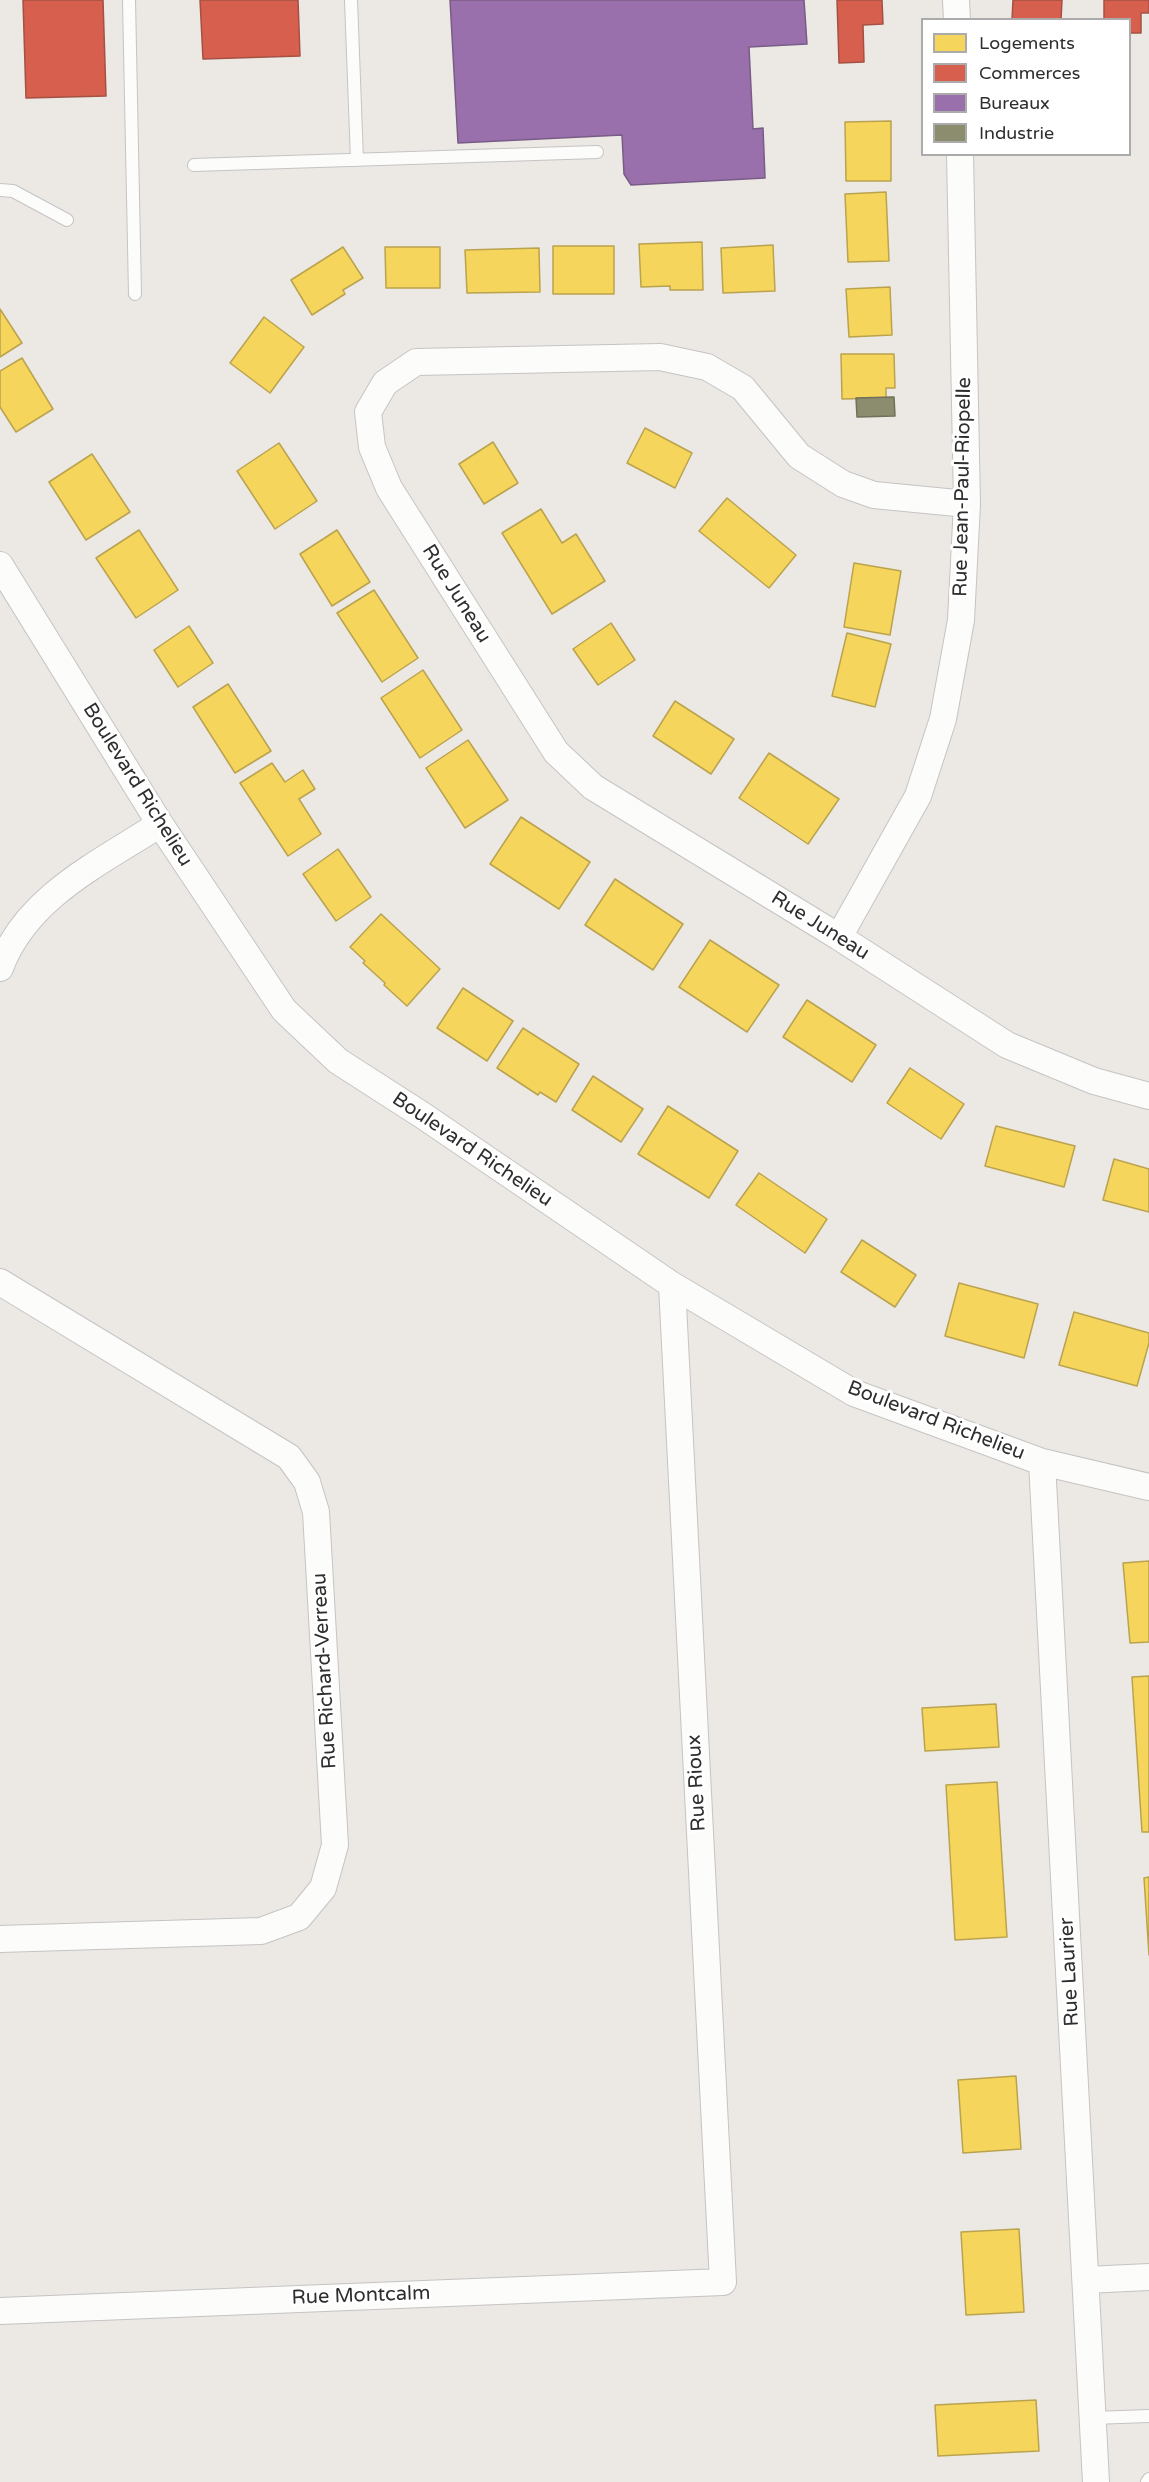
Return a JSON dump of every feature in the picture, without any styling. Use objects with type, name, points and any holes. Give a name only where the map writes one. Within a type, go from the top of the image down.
[{"type":"street","points":[[956,0],[957,18]]},
{"type":"street","name":"Rue Jean-Paul-Riopelle","points":[[839,937],[918,796],[943,719],[961,620],[967,504],[960,156]]},
{"type":"street","name":"Rue Juneau","points":[[967,504],[874,495],[843,484],[799,456],[743,388],[707,367],[660,357],[416,362],[386,383],[368,412],[372,447],[389,489],[556,752],[593,787],[839,937],[1007,1045],[1094,1082],[1149,1096]]},
{"type":"street","name":"Boulevard Richelieu","points":[[0,564],[160,824],[284,1010],[338,1061],[422,1115],[672,1285],[855,1393],[1042,1462],[1149,1487]]},
{"type":"street","points":[[0,968],[25,921],[55,892],[160,824]]},
{"type":"street","name":"Rue Richard-Verreau","points":[[0,1282],[289,1457],[307,1482],[316,1512],[335,1845],[323,1888],[299,1917],[261,1931],[0,1939]]},
{"type":"street","name":"Rue Rioux","points":[[672,1285],[723,2282]]},
{"type":"street","name":"Rue Laurier","points":[[1042,1462],[1096,2482]]},
{"type":"street","points":[[1086,2280],[1149,2277]]},
{"type":"street","name":"Rue Montcalm","points":[[0,2311],[723,2282]]},
{"type":"lane","points":[[129,0],[135,294]]},
{"type":"lane","points":[[351,0],[357,160]]},
{"type":"lane","points":[[194,165],[597,152]]},
{"type":"lane","points":[[0,190],[14,190],[67,220]]},
{"type":"lane","points":[[1092,2418],[1149,2416]]},
{"type":"building: Logements","points":[[891,121],[891,181],[846,181],[845,122]]},
{"type":"building: Logements","points":[[886,192],[889,261],[848,262],[845,194]]},
{"type":"building: Logements","points":[[702,242],[703,290],[670,290],[670,286],[641,287],[639,244]]},
{"type":"building: Logements","points":[[773,245],[775,291],[723,293],[721,248]]},
{"type":"building: Logements","points":[[553,246],[614,246],[614,294],[553,294]]},
{"type":"building: Logements","points":[[343,247],[363,278],[343,290],[345,294],[312,315],[291,280]]},
{"type":"building: Logements","points":[[385,247],[440,247],[440,288],[386,288]]},
{"type":"building: Logements","points":[[539,248],[540,292],[467,293],[465,250]]},
{"type":"building: Logements","points":[[890,287],[892,335],[849,337],[846,289]]},
{"type":"building: Logements","points":[[0,309],[22,343],[0,357]]},
{"type":"building: Logements","points":[[264,317],[304,347],[270,393],[230,363]]},
{"type":"building: Logements","points":[[841,354],[894,354],[895,388],[886,388],[886,398],[842,399]]},
{"type":"building: Logements","points":[[22,358],[53,409],[16,432],[0,407],[0,371]]},
{"type":"building: Logements","points":[[645,428],[692,453],[675,488],[627,463]]},
{"type":"building: Logements","points":[[493,442],[518,483],[484,504],[459,464]]},
{"type":"building: Logements","points":[[279,443],[317,501],[275,529],[237,471]]},
{"type":"building: Logements","points":[[92,454],[130,512],[86,540],[49,482]]},
{"type":"building: Logements","points":[[727,498],[796,555],[769,588],[699,531]]},
{"type":"building: Logements","points":[[541,509],[562,543],[576,534],[605,581],[552,614],[502,533]]},
{"type":"building: Logements","points":[[139,530],[178,590],[136,618],[96,558]]},
{"type":"building: Logements","points":[[337,530],[370,582],[332,606],[300,554]]},
{"type":"building: Logements","points":[[854,563],[901,571],[890,635],[844,627]]},
{"type":"building: Logements","points":[[374,590],[418,658],[382,682],[337,613]]},
{"type":"building: Logements","points":[[611,623],[635,660],[598,685],[573,649]]},
{"type":"building: Logements","points":[[189,626],[213,663],[178,687],[154,650]]},
{"type":"building: Logements","points":[[847,633],[891,644],[875,707],[832,696]]},
{"type":"building: Logements","points":[[423,670],[462,730],[420,758],[381,698]]},
{"type":"building: Logements","points":[[228,684],[271,751],[235,773],[193,707]]},
{"type":"building: Logements","points":[[675,701],[734,739],[711,774],[653,736]]},
{"type":"building: Logements","points":[[468,740],[508,800],[465,828],[426,768]]},
{"type":"building: Logements","points":[[769,753],[839,799],[808,844],[739,798]]},
{"type":"building: Logements","points":[[272,763],[285,782],[303,770],[315,789],[299,799],[321,834],[288,856],[240,783]]},
{"type":"building: Logements","points":[[521,817],[590,862],[559,909],[490,864]]},
{"type":"building: Logements","points":[[338,849],[371,897],[336,921],[303,874]]},
{"type":"building: Logements","points":[[615,879],[683,924],[653,970],[585,925]]},
{"type":"building: Logements","points":[[381,914],[440,969],[407,1006],[384,985],[385,983],[363,963],[365,961],[350,947]]},
{"type":"building: Logements","points":[[710,940],[779,985],[747,1032],[679,987]]},
{"type":"building: Logements","points":[[463,988],[513,1021],[487,1061],[437,1028]]},
{"type":"building: Logements","points":[[807,1000],[876,1045],[852,1082],[783,1037]]},
{"type":"building: Logements","points":[[523,1028],[579,1064],[556,1102],[540,1092],[538,1095],[497,1068]]},
{"type":"building: Logements","points":[[910,1068],[964,1104],[941,1139],[887,1103]]},
{"type":"building: Logements","points":[[593,1076],[643,1109],[621,1142],[572,1110]]},
{"type":"building: Logements","points":[[668,1106],[738,1151],[709,1198],[638,1154]]},
{"type":"building: Logements","points":[[996,1126],[1075,1146],[1064,1187],[985,1166]]},
{"type":"building: Logements","points":[[1114,1159],[1149,1169],[1149,1212],[1103,1200]]},
{"type":"building: Logements","points":[[759,1173],[827,1219],[805,1253],[736,1205]]},
{"type":"building: Logements","points":[[862,1240],[916,1275],[895,1307],[841,1272]]},
{"type":"building: Logements","points":[[959,1283],[1038,1304],[1024,1358],[945,1336]]},
{"type":"building: Logements","points":[[1074,1312],[1149,1333],[1149,1343],[1137,1386],[1059,1365]]},
{"type":"building: Logements","points":[[1149,1561],[1149,1642],[1130,1643],[1123,1563]]},
{"type":"building: Logements","points":[[1149,1676],[1149,1832],[1142,1832],[1132,1677]]},
{"type":"building: Logements","points":[[996,1704],[999,1747],[925,1751],[922,1708]]},
{"type":"building: Logements","points":[[997,1782],[1007,1937],[955,1940],[946,1785]]},
{"type":"building: Logements","points":[[1149,1877],[1149,1955],[1144,1878]]},
{"type":"building: Logements","points":[[1016,2076],[1021,2149],[963,2153],[958,2080]]},
{"type":"building: Logements","points":[[1019,2229],[1024,2312],[966,2315],[961,2232]]},
{"type":"building: Logements","points":[[1036,2400],[1039,2451],[938,2456],[935,2405]]},
{"type":"building: Commerces","points":[[23,0],[103,0],[106,96],[26,98]]},
{"type":"building: Commerces","points":[[200,0],[298,0],[300,56],[203,59]]},
{"type":"building: Commerces","points":[[837,0],[882,0],[883,24],[863,25],[864,62],[839,63]]},
{"type":"building: Commerces","points":[[1013,0],[1062,0],[1061,18],[1012,18]]},
{"type":"building: Commerces","points":[[1104,0],[1149,0],[1149,13],[1141,13],[1141,33],[1131,33],[1131,18],[1104,18]]},
{"type":"building: Bureaux","points":[[450,0],[804,0],[807,44],[749,47],[753,129],[763,128],[765,178],[631,185],[624,174],[622,135],[458,143]]},
{"type":"building: Industrie","points":[[894,397],[895,416],[857,417],[856,398]]}]
